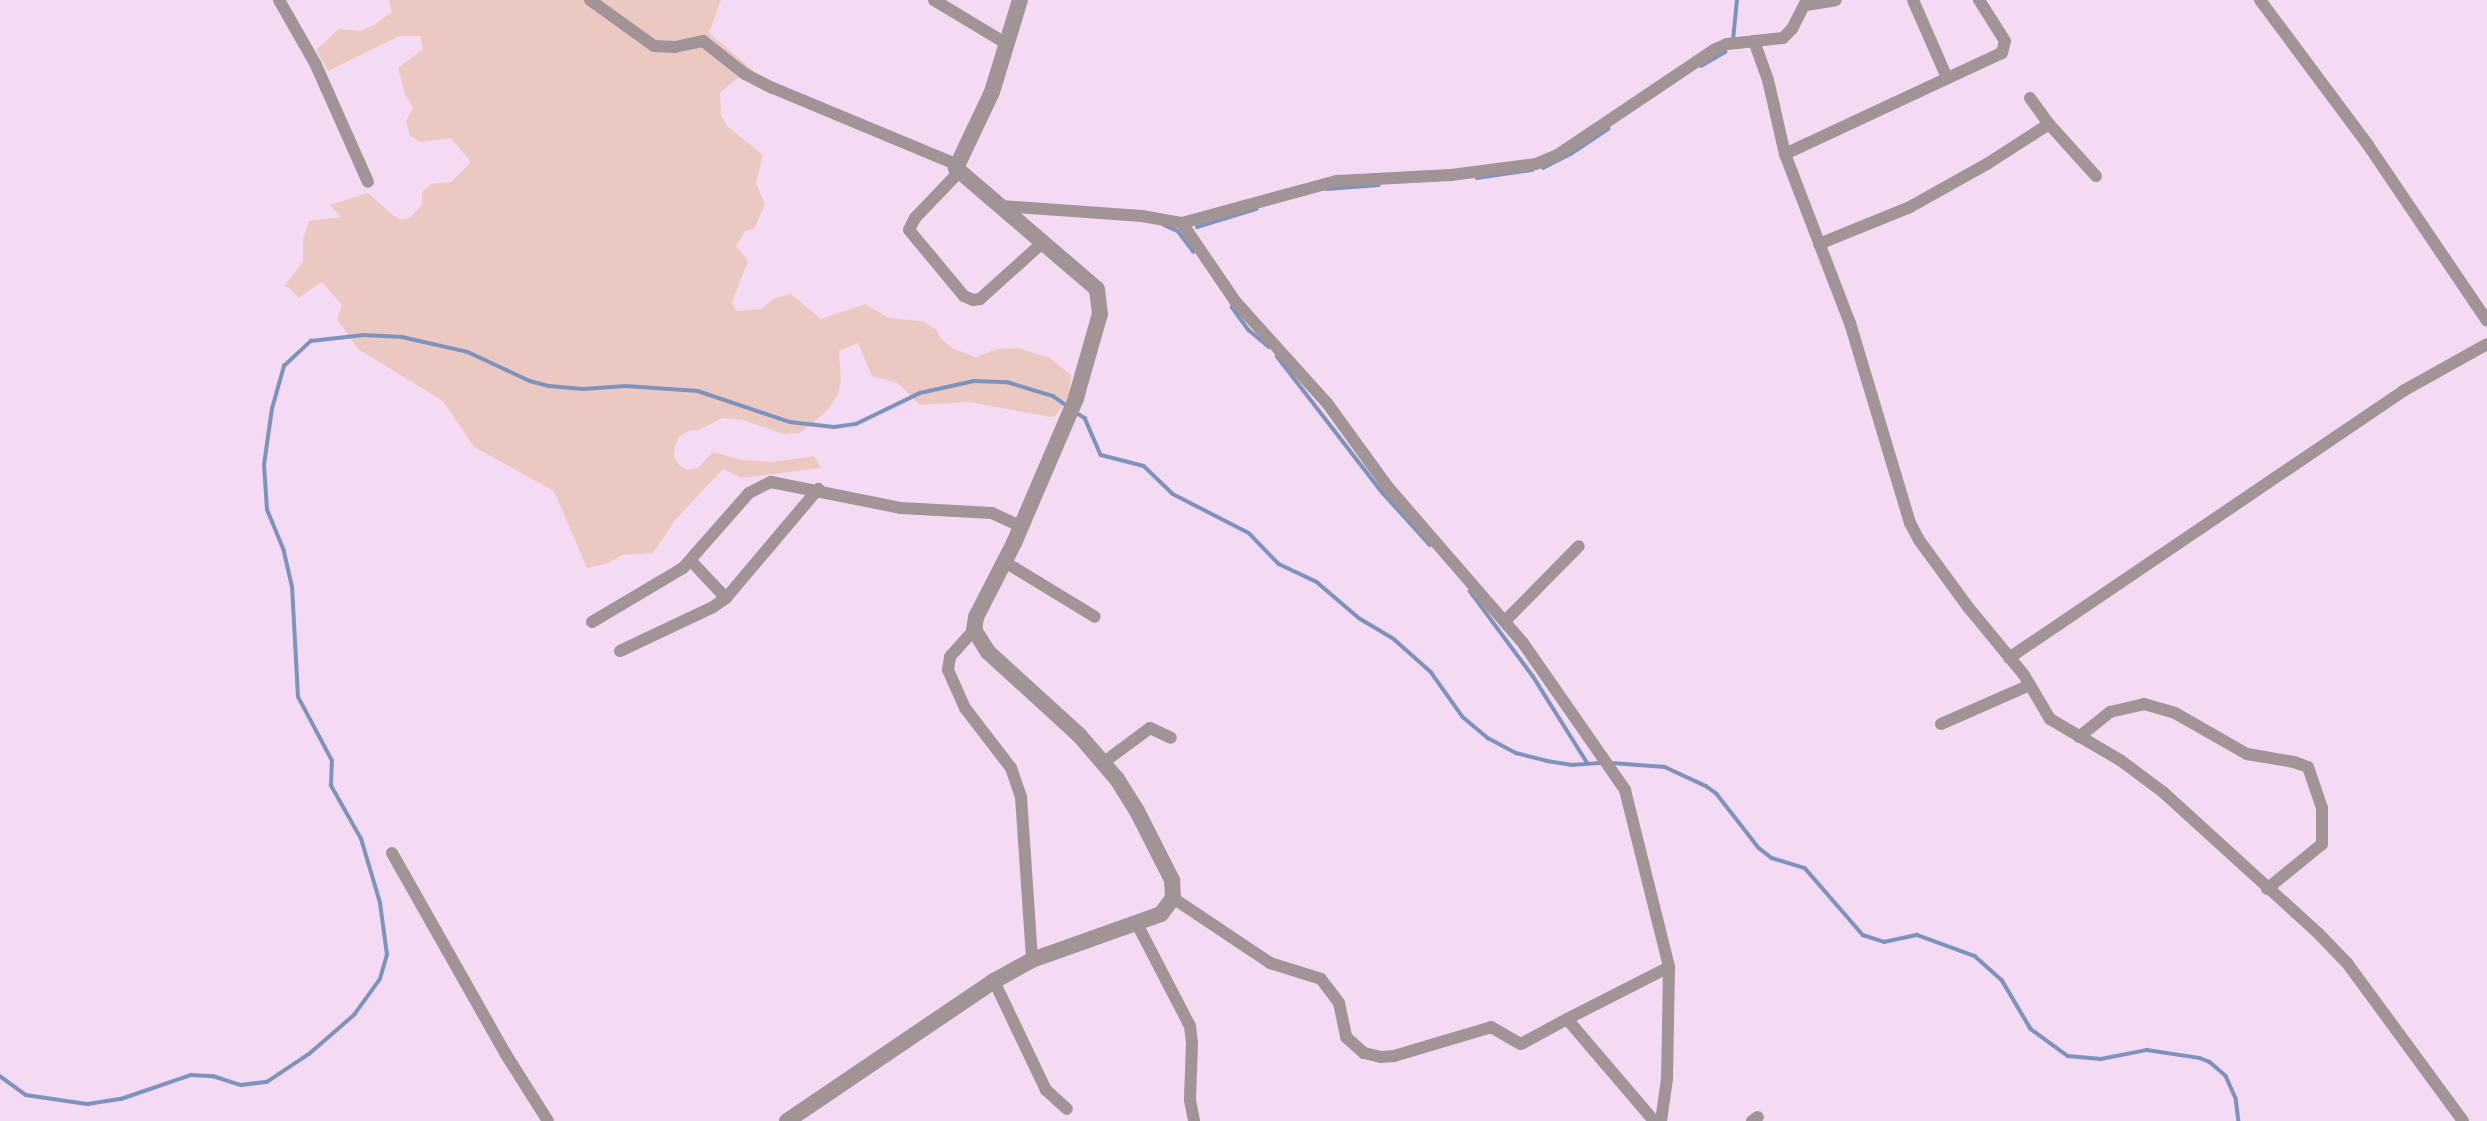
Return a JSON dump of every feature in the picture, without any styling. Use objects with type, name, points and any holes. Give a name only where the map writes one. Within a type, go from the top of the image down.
[{"type":"street","points":[[279,0],[315,63],[368,182]]},
{"type":"street","points":[[590,0],[654,46],[675,47],[704,41],[745,74],[957,168],[1041,244],[1097,289],[1100,295],[1100,314],[1076,398],[1005,562],[976,617],[974,630],[950,657],[948,670],[965,708],[1011,768],[1021,797],[1032,960]]},
{"type":"street","points":[[934,0],[1007,44]]},
{"type":"street","points":[[1020,0],[992,92],[957,168],[915,218],[909,230],[964,296],[973,300],[981,299],[1041,244]]},
{"type":"street","points":[[1001,206],[1142,216],[1182,223],[1337,181],[1451,176],[1536,164],[1559,154],[1702,57],[1731,43],[1783,38],[1806,3],[1836,0]]},
{"type":"street","points":[[1913,0],[1947,78]]},
{"type":"street","points":[[1785,155],[1993,57],[2004,49],[2005,41],[1979,0]]},
{"type":"street","points":[[2260,0],[2368,145],[2487,321]]},
{"type":"street","points":[[1754,41],[1768,80],[1785,155],[1850,323],[1910,523],[1968,607],[2029,685],[2050,719],[2120,760],[2163,792],[2347,963],[2463,1121]]},
{"type":"street","points":[[2030,98],[2049,124],[2096,176]]},
{"type":"street","points":[[1819,244],[1910,207],[1987,164],[2049,124]]},
{"type":"street","points":[[1182,223],[1236,301],[1327,403],[1387,486],[1505,621],[1600,751],[1628,797],[1669,967],[1667,1079],[1661,1121]]},
{"type":"street","points":[[2009,658],[2403,391],[2487,344]]},
{"type":"street","points":[[592,622],[691,561],[749,493],[771,482],[818,489],[901,508],[992,513],[1020,526]]},
{"type":"street","points":[[620,651],[726,598],[818,489]]},
{"type":"street","points":[[1505,621],[1579,546]]},
{"type":"street","points":[[691,561],[726,598]]},
{"type":"street","points":[[1005,562],[1095,617]]},
{"type":"street","points":[[787,1121],[994,981],[1032,960],[1161,914],[1173,898],[1172,880],[1150,835],[1104,762],[1079,735],[988,652],[974,630]]},
{"type":"street","points":[[1941,724],[2029,685]]},
{"type":"street","points":[[2080,737],[2110,712],[2144,704],[2175,713],[2247,754],[2308,767],[2322,808],[2322,844],[2267,889]]},
{"type":"street","points":[[1104,762],[1150,728],[1171,737]]},
{"type":"street","points":[[392,853],[505,1053],[548,1121]]},
{"type":"street","points":[[1173,898],[1270,963],[1321,979],[1339,1003],[1346,1037],[1372,1056],[1394,1056],[1491,1027],[1521,1044],[1669,967]]},
{"type":"street","points":[[1136,922],[1190,1026],[1190,1100],[1194,1121]]},
{"type":"street","points":[[994,981],[1044,1087],[1067,1109]]},
{"type":"street","points":[[1567,1019],[1654,1121]]},
{"type":"shaded area","points":[[389,0],[721,0],[709,33],[754,71],[736,79],[720,93],[721,115],[727,126],[763,155],[756,183],[765,204],[754,229],[745,231],[736,246],[748,261],[732,302],[736,311],[761,309],[775,298],[791,294],[821,319],[865,304],[889,318],[922,321],[937,330],[941,339],[954,349],[976,357],[997,349],[1018,348],[1050,358],[1071,375],[1069,396],[1055,416],[1050,417],[969,402],[920,405],[898,383],[872,376],[858,343],[839,351],[841,381],[838,394],[827,411],[800,433],[784,434],[743,420],[722,418],[699,430],[688,431],[679,437],[675,446],[674,457],[679,465],[688,470],[699,467],[713,452],[742,460],[772,462],[814,456],[821,468],[742,478],[723,469],[676,519],[653,553],[623,555],[606,564],[587,568],[554,491],[474,447],[443,401],[358,349],[337,319],[342,305],[322,282],[298,298],[290,288],[284,286],[303,262],[303,239],[309,221],[341,217],[330,205],[368,193],[402,220],[411,217],[422,204],[422,192],[431,184],[451,182],[471,162],[451,138],[421,142],[410,136],[406,121],[413,108],[405,94],[398,68],[423,49],[420,36],[399,36],[328,71],[316,50],[339,29],[360,31],[374,25],[392,12]]},
{"type":"waterway","points":[[1733,40],[1737,0]]},
{"type":"waterway","points":[[1701,66],[1725,52]]},
{"type":"waterway","points":[[1543,168],[1571,154],[1608,129]]},
{"type":"waterway","points":[[1477,178],[1532,170]]},
{"type":"waterway","points":[[1327,189],[1379,185]]},
{"type":"waterway","points":[[1197,227],[1256,209]]},
{"type":"waterway","points":[[1164,225],[1178,231],[1194,252]]},
{"type":"waterway","points":[[1232,307],[1249,330],[1269,347]]},
{"type":"waterway","points":[[0,1076],[26,1095],[88,1104],[121,1099],[191,1075],[213,1076],[241,1085],[267,1082],[309,1054],[354,1015],[380,979],[387,955],[380,903],[361,839],[331,786],[332,761],[298,697],[292,587],[284,551],[267,510],[264,465],[272,409],[284,366],[311,341],[364,335],[402,337],[468,352],[530,381],[549,386],[583,389],[626,386],[698,391],[790,422],[834,427],[856,424],[920,393],[974,381],[1007,382],[1053,396],[1066,405]]},
{"type":"waterway","points":[[1277,356],[1383,493],[1430,545]]},
{"type":"waterway","points":[[1075,412],[1085,418],[1101,455],[1144,466],[1173,494],[1249,533],[1279,564],[1317,582],[1359,618],[1394,639],[1431,672],[1463,717],[1488,738],[1516,753],[1547,761],[1571,765],[1601,763]]},
{"type":"waterway","points":[[1470,591],[1533,676],[1587,762]]},
{"type":"waterway","points":[[1612,763],[1665,767],[1706,786],[1717,794],[1759,848],[1772,858],[1805,868],[1863,935],[1884,942],[1917,935],[1975,956],[2002,980],[2031,1029],[2068,1056],[2101,1059],[2147,1050],[2210,1062],[2226,1076],[2236,1098],[2239,1121]]}]
